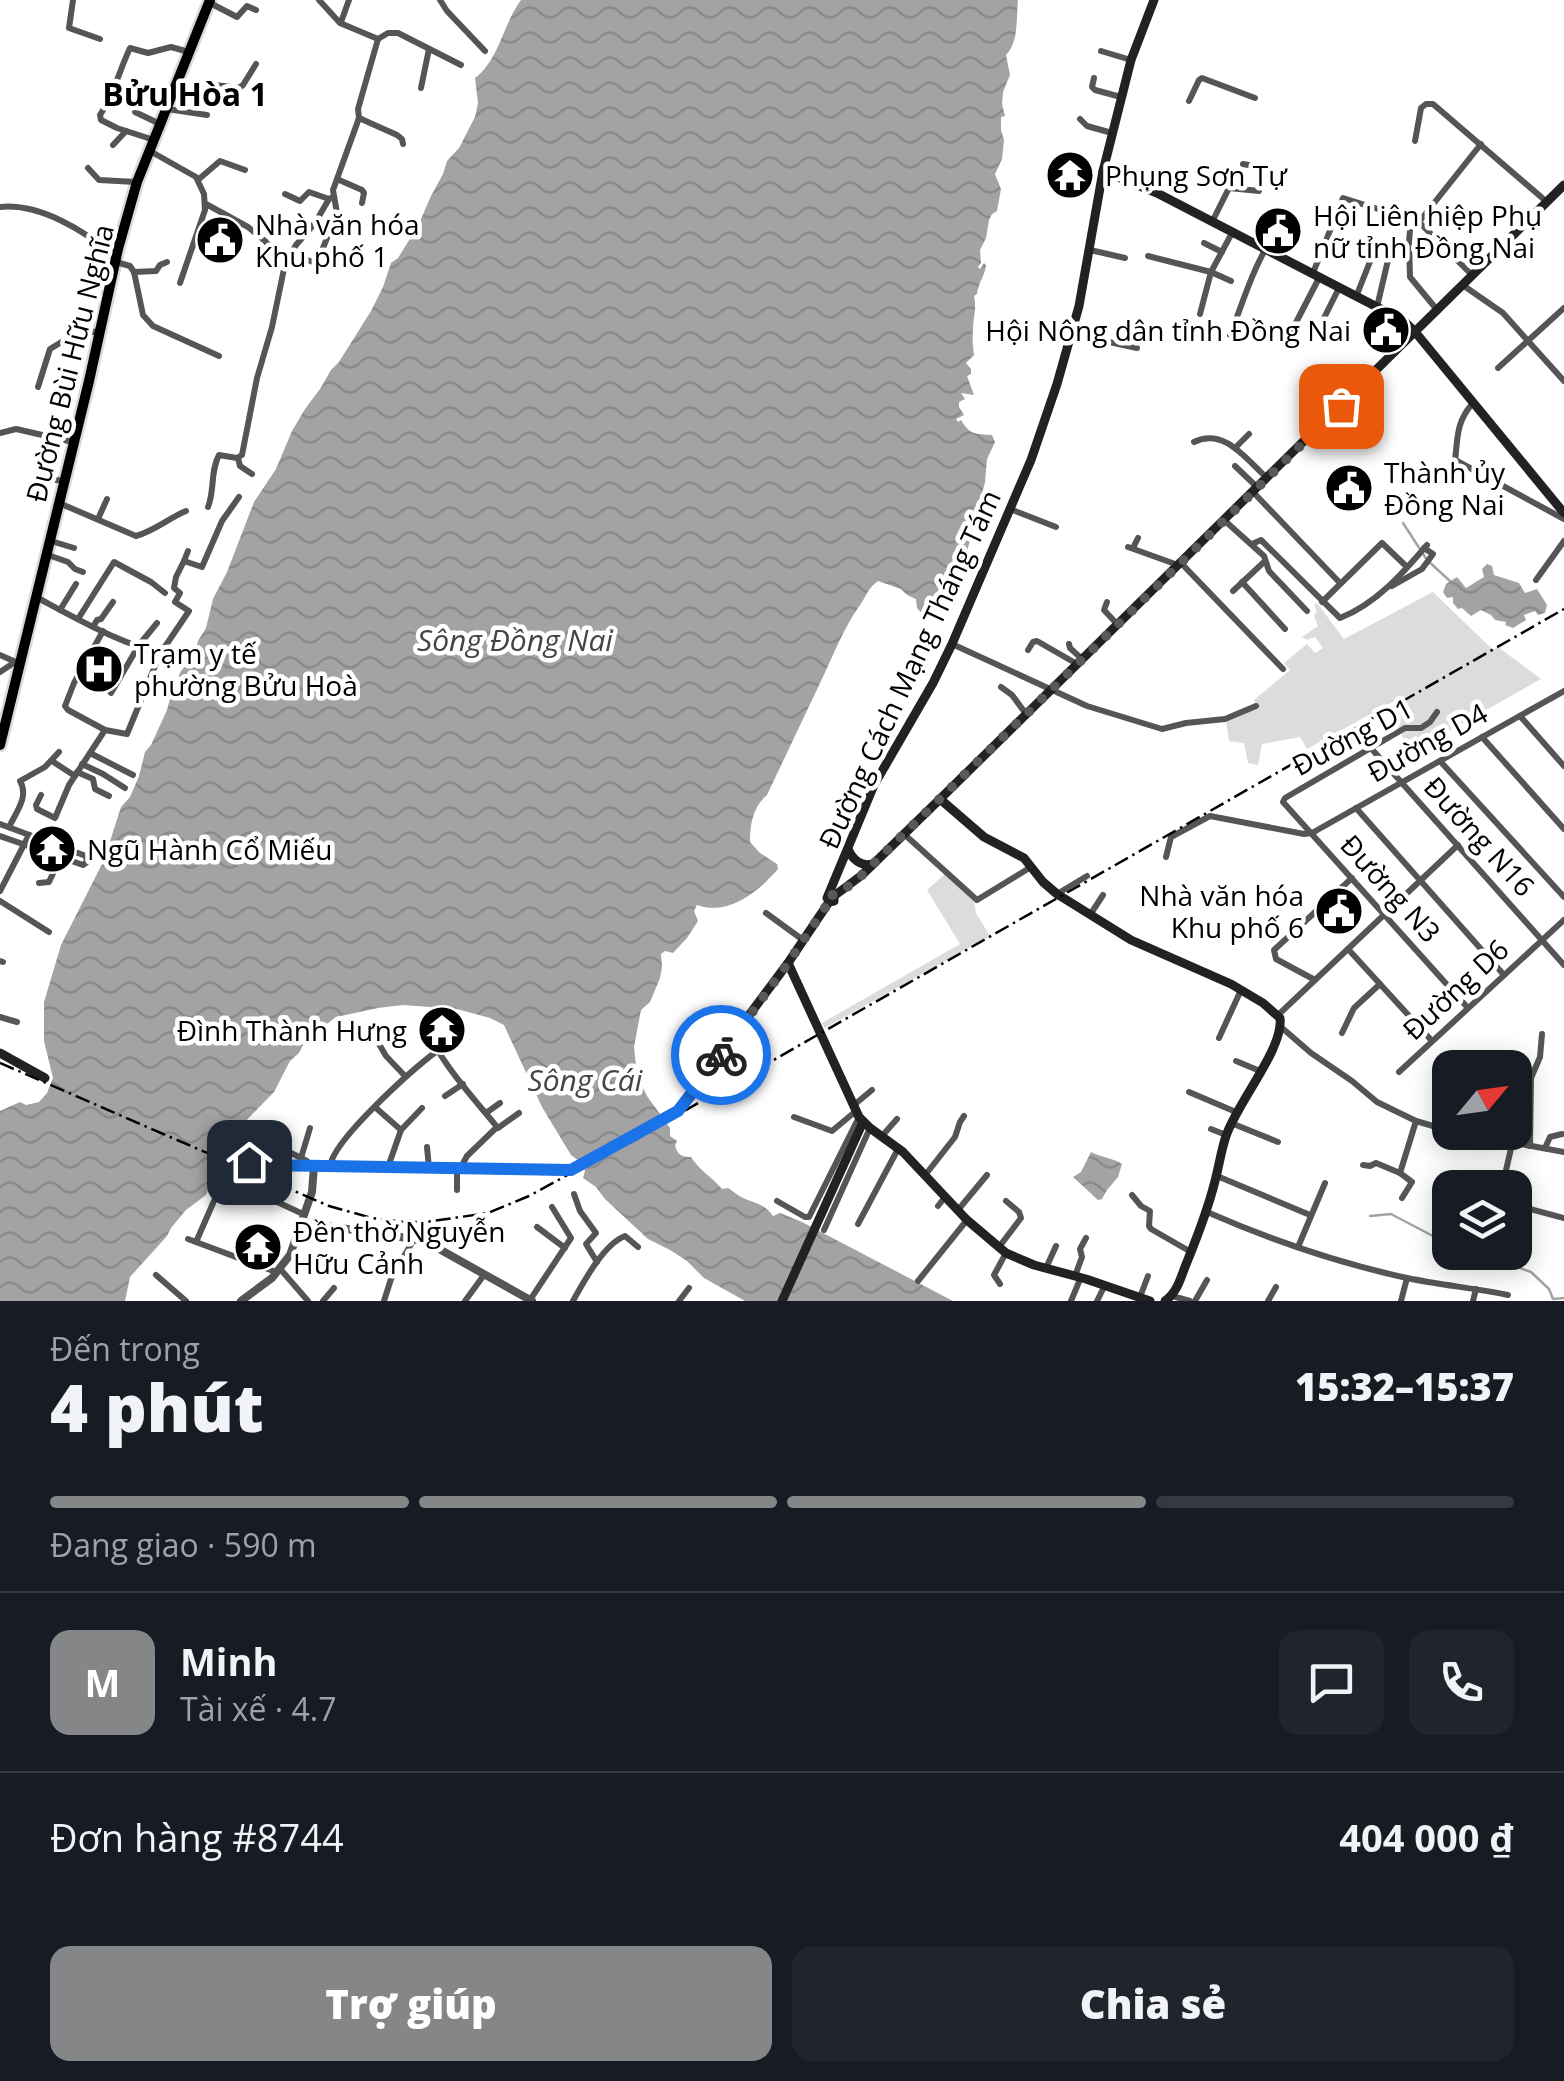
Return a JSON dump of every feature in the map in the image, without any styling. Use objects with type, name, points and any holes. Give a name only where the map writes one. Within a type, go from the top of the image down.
[{"type":"main road","name":"Đường Cách Mạng Tháng Tám","points":[[831,897],[874,784],[952,644],[1035,447],[1072,334],[1103,171],[1130,60],[1154,0]]},
{"type":"main road","name":"Đường Bùi Hữu Nghĩa","points":[[0,745],[16,662],[50,540],[115,259],[137,182],[209,1]]},
{"type":"main road","points":[[1103,171],[1144,186],[1400,319],[1416,332],[1564,516]]},
{"type":"main road","points":[[231,1158],[244,1164],[264,1165],[561,1171],[577,1168],[678,1111],[788,963],[831,897],[862,875],[1564,185]]},
{"type":"main road","points":[[940,799],[984,836],[1021,857],[1057,894],[1139,944],[1241,990],[1278,1015],[1281,1027],[1274,1048],[1231,1123],[1207,1212],[1168,1298]]},
{"type":"main road","points":[[848,849],[858,862],[872,864]]},
{"type":"main road","points":[[843,862],[847,872],[862,875]]},
{"type":"main road","points":[[788,963],[860,1117],[899,1148],[967,1220],[1002,1250],[1145,1300]]},
{"type":"main road","points":[[0,1053],[46,1076]]},
{"type":"main road","points":[[782,1301],[856,1136],[860,1117]]},
{"type":"street","points":[[73,0],[70,29],[100,39]]},
{"type":"street","points":[[319,0],[340,23],[378,40]]},
{"type":"street","points":[[340,23],[349,0]]},
{"type":"street","points":[[440,0],[486,50]]},
{"type":"street","points":[[209,1],[236,16],[246,6],[256,10]]},
{"type":"street","points":[[208,507],[214,488],[213,466],[219,455],[242,456],[285,264],[331,198],[358,118],[378,40],[388,33],[398,33],[460,65]]},
{"type":"street","points":[[180,282],[206,204],[198,180],[152,146],[99,118],[128,49],[151,53],[175,47],[188,52]]},
{"type":"street","points":[[421,88],[429,49]]},
{"type":"street","points":[[1102,52],[1130,60]]},
{"type":"street","points":[[176,87],[197,94],[207,84],[238,88],[256,64]]},
{"type":"street","points":[[1094,78],[1095,90],[1121,97]]},
{"type":"street","points":[[1189,101],[1202,78],[1255,98]]},
{"type":"street","points":[[138,92],[135,112],[160,124]]},
{"type":"street","points":[[1414,141],[1419,112],[1426,104],[1433,104],[1547,202]]},
{"type":"street","points":[[167,109],[207,116]]},
{"type":"street","points":[[358,118],[397,135],[403,144]]},
{"type":"street","points":[[1080,120],[1112,133]]},
{"type":"street","points":[[114,145],[126,131]]},
{"type":"street","points":[[1438,311],[1410,277],[1408,242],[1415,220],[1481,144]]},
{"type":"street","points":[[198,180],[220,161],[245,170]]},
{"type":"street","points":[[1212,222],[1229,188],[1259,191],[1265,168],[1242,164]]},
{"type":"street","points":[[88,168],[99,180],[137,182]]},
{"type":"street","points":[[337,179],[362,190],[362,203]]},
{"type":"street","points":[[285,194],[300,201],[309,192],[331,198],[337,206],[320,258],[313,262],[291,254]]},
{"type":"street","points":[[1274,330],[1288,338],[1316,276],[1342,198],[1415,220],[1474,276]]},
{"type":"street","points":[[206,204],[248,227],[285,264]]},
{"type":"street","points":[[0,207],[28,208],[86,234],[115,259],[130,266],[149,323],[219,356]]},
{"type":"street","points":[[1200,314],[1211,272],[1232,233]]},
{"type":"street","points":[[1204,244],[1222,252]]},
{"type":"street","points":[[1090,250],[1125,258]]},
{"type":"street","points":[[1230,335],[1251,275],[1265,250]]},
{"type":"street","points":[[1148,256],[1232,280]]},
{"type":"street","points":[[1356,297],[1371,259]]},
{"type":"street","points":[[1377,307],[1388,260]]},
{"type":"street","points":[[134,272],[156,271],[167,262]]},
{"type":"street","points":[[1464,286],[1503,313],[1564,381]]},
{"type":"street","points":[[1322,324],[1339,288]]},
{"type":"street","points":[[1498,368],[1564,308]]},
{"type":"street","points":[[38,386],[50,349],[72,336],[99,331]]},
{"type":"street","points":[[1072,334],[1137,348]]},
{"type":"street","points":[[1450,483],[1458,462],[1460,420],[1474,402]]},
{"type":"street","points":[[0,433],[16,429],[73,442]]},
{"type":"street","points":[[1235,448],[1249,434]]},
{"type":"street","points":[[1194,442],[1202,438],[1226,441],[1267,478]]},
{"type":"street","points":[[238,458],[240,466],[252,474]]},
{"type":"street","points":[[1458,462],[1564,516]]},
{"type":"street","points":[[1235,466],[1340,584]]},
{"type":"street","points":[[38,477],[63,480]]},
{"type":"street","points":[[184,560],[206,569],[222,521],[238,497]]},
{"type":"street","points":[[98,519],[106,499]]},
{"type":"street","points":[[58,502],[136,536],[186,510]]},
{"type":"street","points":[[1010,509],[1056,526]]},
{"type":"street","points":[[1224,520],[1252,544],[1261,540],[1269,571],[1307,611]]},
{"type":"street","points":[[1138,538],[1130,548],[1179,563],[1283,669]]},
{"type":"street","points":[[50,540],[74,548]]},
{"type":"street","points":[[1536,580],[1564,541]]},
{"type":"street","points":[[1322,602],[1382,543],[1407,567]]},
{"type":"street","points":[[1266,555],[1340,618],[1362,608],[1382,592],[1426,546],[1433,554],[1422,568],[1382,592]]},
{"type":"street","points":[[103,631],[64,703],[68,710],[105,730],[128,734],[160,654],[189,610],[175,602],[180,594],[174,588],[188,551]]},
{"type":"street","points":[[46,554],[84,572]]},
{"type":"street","points":[[1233,590],[1266,555]]},
{"type":"street","points":[[78,619],[114,562],[165,593]]},
{"type":"street","points":[[1242,582],[1285,629]]},
{"type":"street","points":[[60,610],[76,584]]},
{"type":"street","points":[[35,596],[93,627],[172,656]]},
{"type":"street","points":[[93,627],[113,602]]},
{"type":"street","points":[[1108,602],[1105,612],[1117,624]]},
{"type":"street","points":[[111,693],[138,646],[157,624]]},
{"type":"street","points":[[1028,650],[1036,641],[1080,661]]},
{"type":"street","points":[[952,644],[1105,712],[1166,729],[1225,719],[1256,706]]},
{"type":"street","points":[[1069,644],[1080,661]]},
{"type":"street","points":[[0,655],[16,662]]},
{"type":"street","points":[[0,672],[16,662]]},
{"type":"street","points":[[1001,687],[1026,714]]},
{"type":"street","name":"Đường D4","points":[[1312,833],[1564,691]]},
{"type":"street","name":"Đường D1","points":[[1285,798],[1405,728],[1421,728],[1438,712]]},
{"type":"street","points":[[1520,716],[1564,766]]},
{"type":"street","points":[[41,796],[36,808],[56,818],[78,771],[105,730]]},
{"type":"street","points":[[1482,737],[1564,828]]},
{"type":"street","name":"Đường N16","points":[[1361,738],[1564,965]]},
{"type":"street","points":[[0,836],[83,865],[87,862],[86,856],[4,825],[24,797],[20,781],[52,761],[58,752]]},
{"type":"street","points":[[90,753],[132,774]]},
{"type":"street","points":[[1440,760],[1564,897]]},
{"type":"street","points":[[52,761],[93,779],[93,788],[108,796]]},
{"type":"street","points":[[78,771],[103,774],[125,788]]},
{"type":"street","name":"Đường N3","points":[[1285,798],[1285,806],[1468,1008]]},
{"type":"street","points":[[1356,808],[1504,975]]},
{"type":"street","points":[[1166,857],[1171,837],[1210,816],[1312,833]]},
{"type":"street","points":[[904,834],[978,900],[1030,866]]},
{"type":"street","points":[[0,892],[30,835]]},
{"type":"street","points":[[1278,1015],[1458,845]]},
{"type":"street","points":[[39,883],[49,882],[60,858]]},
{"type":"street","points":[[1057,894],[1087,876]]},
{"type":"street","points":[[1315,980],[1276,960],[1274,950],[1352,878]]},
{"type":"street","points":[[1090,915],[1103,895]]},
{"type":"street","points":[[0,901],[50,932]]},
{"type":"street","points":[[766,913],[803,940]]},
{"type":"street","name":"Đường D6","points":[[1398,1072],[1564,920]]},
{"type":"street","points":[[1348,949],[1432,1041]]},
{"type":"street","points":[[1342,1033],[1354,1008],[1380,984]]},
{"type":"street","points":[[1219,1038],[1241,990]]},
{"type":"street","points":[[0,1018],[17,1022]]},
{"type":"street","points":[[425,1020],[437,1050],[505,1134]]},
{"type":"street","points":[[1281,1027],[1372,1099],[1432,1126]]},
{"type":"street","points":[[738,1032],[758,1044]]},
{"type":"street","points":[[1532,1076],[1540,1057],[1542,1034]]},
{"type":"street","points":[[379,1044],[405,1076]]},
{"type":"street","points":[[330,1166],[337,1148],[405,1076],[437,1050]]},
{"type":"street","points":[[1236,1061],[1260,1071]]},
{"type":"street","points":[[445,1096],[464,1084]]},
{"type":"street","points":[[776,1202],[804,1217],[810,1216],[872,1090]]},
{"type":"street","points":[[1190,1092],[1236,1112]]},
{"type":"street","points":[[486,1113],[500,1103]]},
{"type":"street","points":[[376,1108],[400,1130]]},
{"type":"street","points":[[388,1168],[400,1130],[422,1108]]},
{"type":"street","points":[[457,1190],[464,1160],[518,1112]]},
{"type":"street","points":[[926,1174],[955,1137],[964,1116]]},
{"type":"street","points":[[794,1117],[832,1132],[860,1117]]},
{"type":"street","points":[[824,1230],[860,1117]]},
{"type":"street","points":[[882,1136],[897,1119]]},
{"type":"street","points":[[1400,1173],[1416,1121]]},
{"type":"street","points":[[1231,1123],[1278,1142]]},
{"type":"street","points":[[301,1158],[310,1128]]},
{"type":"street","points":[[1211,1129],[1226,1135]]},
{"type":"street","points":[[1545,1148],[1550,1137],[1562,1134]]},
{"type":"street","points":[[427,1146],[429,1168]]},
{"type":"street","points":[[1532,1146],[1564,1152]]},
{"type":"street","points":[[858,1224],[899,1148]]},
{"type":"street","points":[[246,1300],[280,1272],[312,1192],[312,1166],[284,1149]]},
{"type":"street","points":[[1363,1164],[1375,1163],[1412,1182],[1402,1198]]},
{"type":"street","points":[[1218,1172],[1310,1215]]},
{"type":"street","points":[[958,1210],[987,1175]]},
{"type":"street","points":[[308,1301],[280,1272],[192,1241],[226,1181],[301,1218],[414,1239],[432,1246],[530,1300],[571,1236],[552,1206]]},
{"type":"street","points":[[1298,1247],[1325,1183]]},
{"type":"street","points":[[574,1194],[596,1233],[586,1244],[597,1262]]},
{"type":"street","points":[[1132,1195],[1151,1212],[1151,1228],[1191,1252]]},
{"type":"street","points":[[938,1206],[946,1197]]},
{"type":"street","points":[[1000,1284],[994,1275],[1002,1250],[1022,1218],[1006,1201]]},
{"type":"street","points":[[1532,1209],[1564,1218]]},
{"type":"street","points":[[1207,1212],[1298,1247],[1407,1278],[1508,1295]]},
{"type":"street","points":[[918,1281],[967,1220]]},
{"type":"street","points":[[537,1227],[565,1248]]},
{"type":"street","points":[[574,1301],[597,1262],[622,1236],[638,1247]]},
{"type":"street","points":[[1072,1301],[1082,1256],[1080,1249],[1086,1238]]},
{"type":"street","points":[[384,1301],[391,1279],[414,1239]]},
{"type":"street","points":[[1046,1268],[1056,1246]]},
{"type":"street","points":[[156,1275],[186,1301]]},
{"type":"street","points":[[465,1301],[484,1275]]},
{"type":"street","points":[[1145,1300],[1148,1276]]},
{"type":"street","points":[[1401,1301],[1407,1278]]},
{"type":"street","points":[[1168,1298],[1188,1300],[1207,1280]]},
{"type":"street","points":[[1097,1301],[1105,1286]]},
{"type":"street","points":[[1268,1301],[1276,1287]]},
{"type":"street","points":[[323,1301],[334,1288]]},
{"type":"street","points":[[679,1301],[689,1288]]},
{"type":"street","points":[[1473,1301],[1476,1288]]},
{"type":"shaded area","points":[[1433,592],[1493,650],[1498,647],[1541,679],[1412,752],[1387,710],[1398,704],[1396,700],[1307,749],[1300,737],[1262,744],[1258,765],[1248,763],[1244,743],[1229,741],[1226,721],[1255,704],[1254,700],[1290,670],[1284,663],[1307,644],[1315,653],[1323,648],[1315,637],[1302,637],[1318,626],[1314,605],[1317,603],[1344,639]]},
{"type":"shaded area","points":[[945,874],[974,901],[976,913],[990,936],[825,1028],[822,1023],[960,944],[927,890]]},
{"type":"water","name":"Sông Đồng Nai","points":[[521,0],[1018,0],[1015,37],[1006,55],[1010,75],[1003,92],[1002,159],[995,174],[1001,189],[997,211],[989,220],[980,250],[978,267],[986,265],[974,296],[974,355],[966,363],[971,369],[967,376],[974,395],[961,393],[965,399],[959,407],[964,415],[956,419],[974,433],[992,435],[995,442],[987,459],[985,482],[963,567],[933,617],[923,615],[916,599],[901,589],[878,581],[870,589],[844,632],[767,795],[753,816],[750,842],[778,869],[761,886],[731,905],[697,905],[694,911],[698,921],[687,938],[673,953],[661,954],[660,978],[650,1002],[641,1010],[634,1047],[637,1076],[670,1128],[678,1152],[691,1157],[722,1189],[728,1188],[762,1206],[773,1216],[780,1213],[802,1222],[953,1301],[745,1301],[648,1239],[583,1178],[582,1163],[571,1155],[542,1107],[504,1025],[457,1009],[403,1005],[336,1017],[305,1041],[274,1092],[235,1132],[212,1164],[213,1180],[206,1195],[186,1210],[130,1277],[125,1301],[0,1301],[0,1111],[20,1102],[39,1102],[53,1078],[44,1041],[44,1002],[61,945],[104,860],[121,807],[130,797],[181,671],[194,656],[254,502],[276,469],[305,409],[371,311],[391,263],[418,226],[447,161],[459,148],[475,117],[475,78],[490,62]]},
{"type":"water","points":[[1487,564],[1492,566],[1494,575],[1519,583],[1525,593],[1537,589],[1547,605],[1545,613],[1524,615],[1526,620],[1513,628],[1481,610],[1471,616],[1458,609],[1453,597],[1447,598],[1443,592],[1446,584],[1457,577],[1466,588],[1484,577],[1482,569]]},
{"type":"water","points":[[1091,1152],[1122,1164],[1118,1177],[1098,1200],[1073,1177],[1081,1172]]},
{"type":"waterway","points":[[1403,523],[1427,560],[1450,581]]},
{"type":"waterway","points":[[1370,1216],[1391,1214],[1432,1236]]},
{"type":"waterway","points":[[1525,1270],[1549,1289],[1553,1299],[1564,1298]]},
{"type":"railway","points":[[0,1063],[329,1206],[403,1222],[488,1213],[529,1196],[679,1114],[1564,609]]},
{"type":"way so far","points":[[721,1055],[808,934],[829,902],[828,896],[840,893],[862,875],[1341,406]]},
{"type":"place","name":"Phụng Sơn Tự","points":[[1070,175]]},
{"type":"place","name":"Hội Liên hiệp Phụ nữ tỉnh Đồng Nai","points":[[1278,231]]},
{"type":"place","name":"Nhà văn hóa Khu phố 1","points":[[220,240]]},
{"type":"place","name":"Hội Nông dân tỉnh Đồng Nai","points":[[1386,330]]},
{"type":"place","name":"Thành ủy Đồng Nai","points":[[1349,488]]},
{"type":"place","name":"Trạm y tế phường Bửu Hoà","points":[[99,669]]},
{"type":"place","name":"Ngũ Hành Cổ Miếu","points":[[52,849]]},
{"type":"place","name":"Nhà văn hóa Khu phố 6","points":[[1339,911]]},
{"type":"place","name":"Đình Thành Hưng","points":[[442,1030]]},
{"type":"place","name":"Đền thờ Nguyễn Hữu Cảnh","points":[[258,1247]]},
{"type":"district","name":"Bửu Hòa 1","points":[[185,93]]},
{"type":"route","points":[[249,1162],[571,1170],[678,1111],[721,1055]]},
{"type":"water label","name":"Sông Cái","points":[[585,1079]]}]
